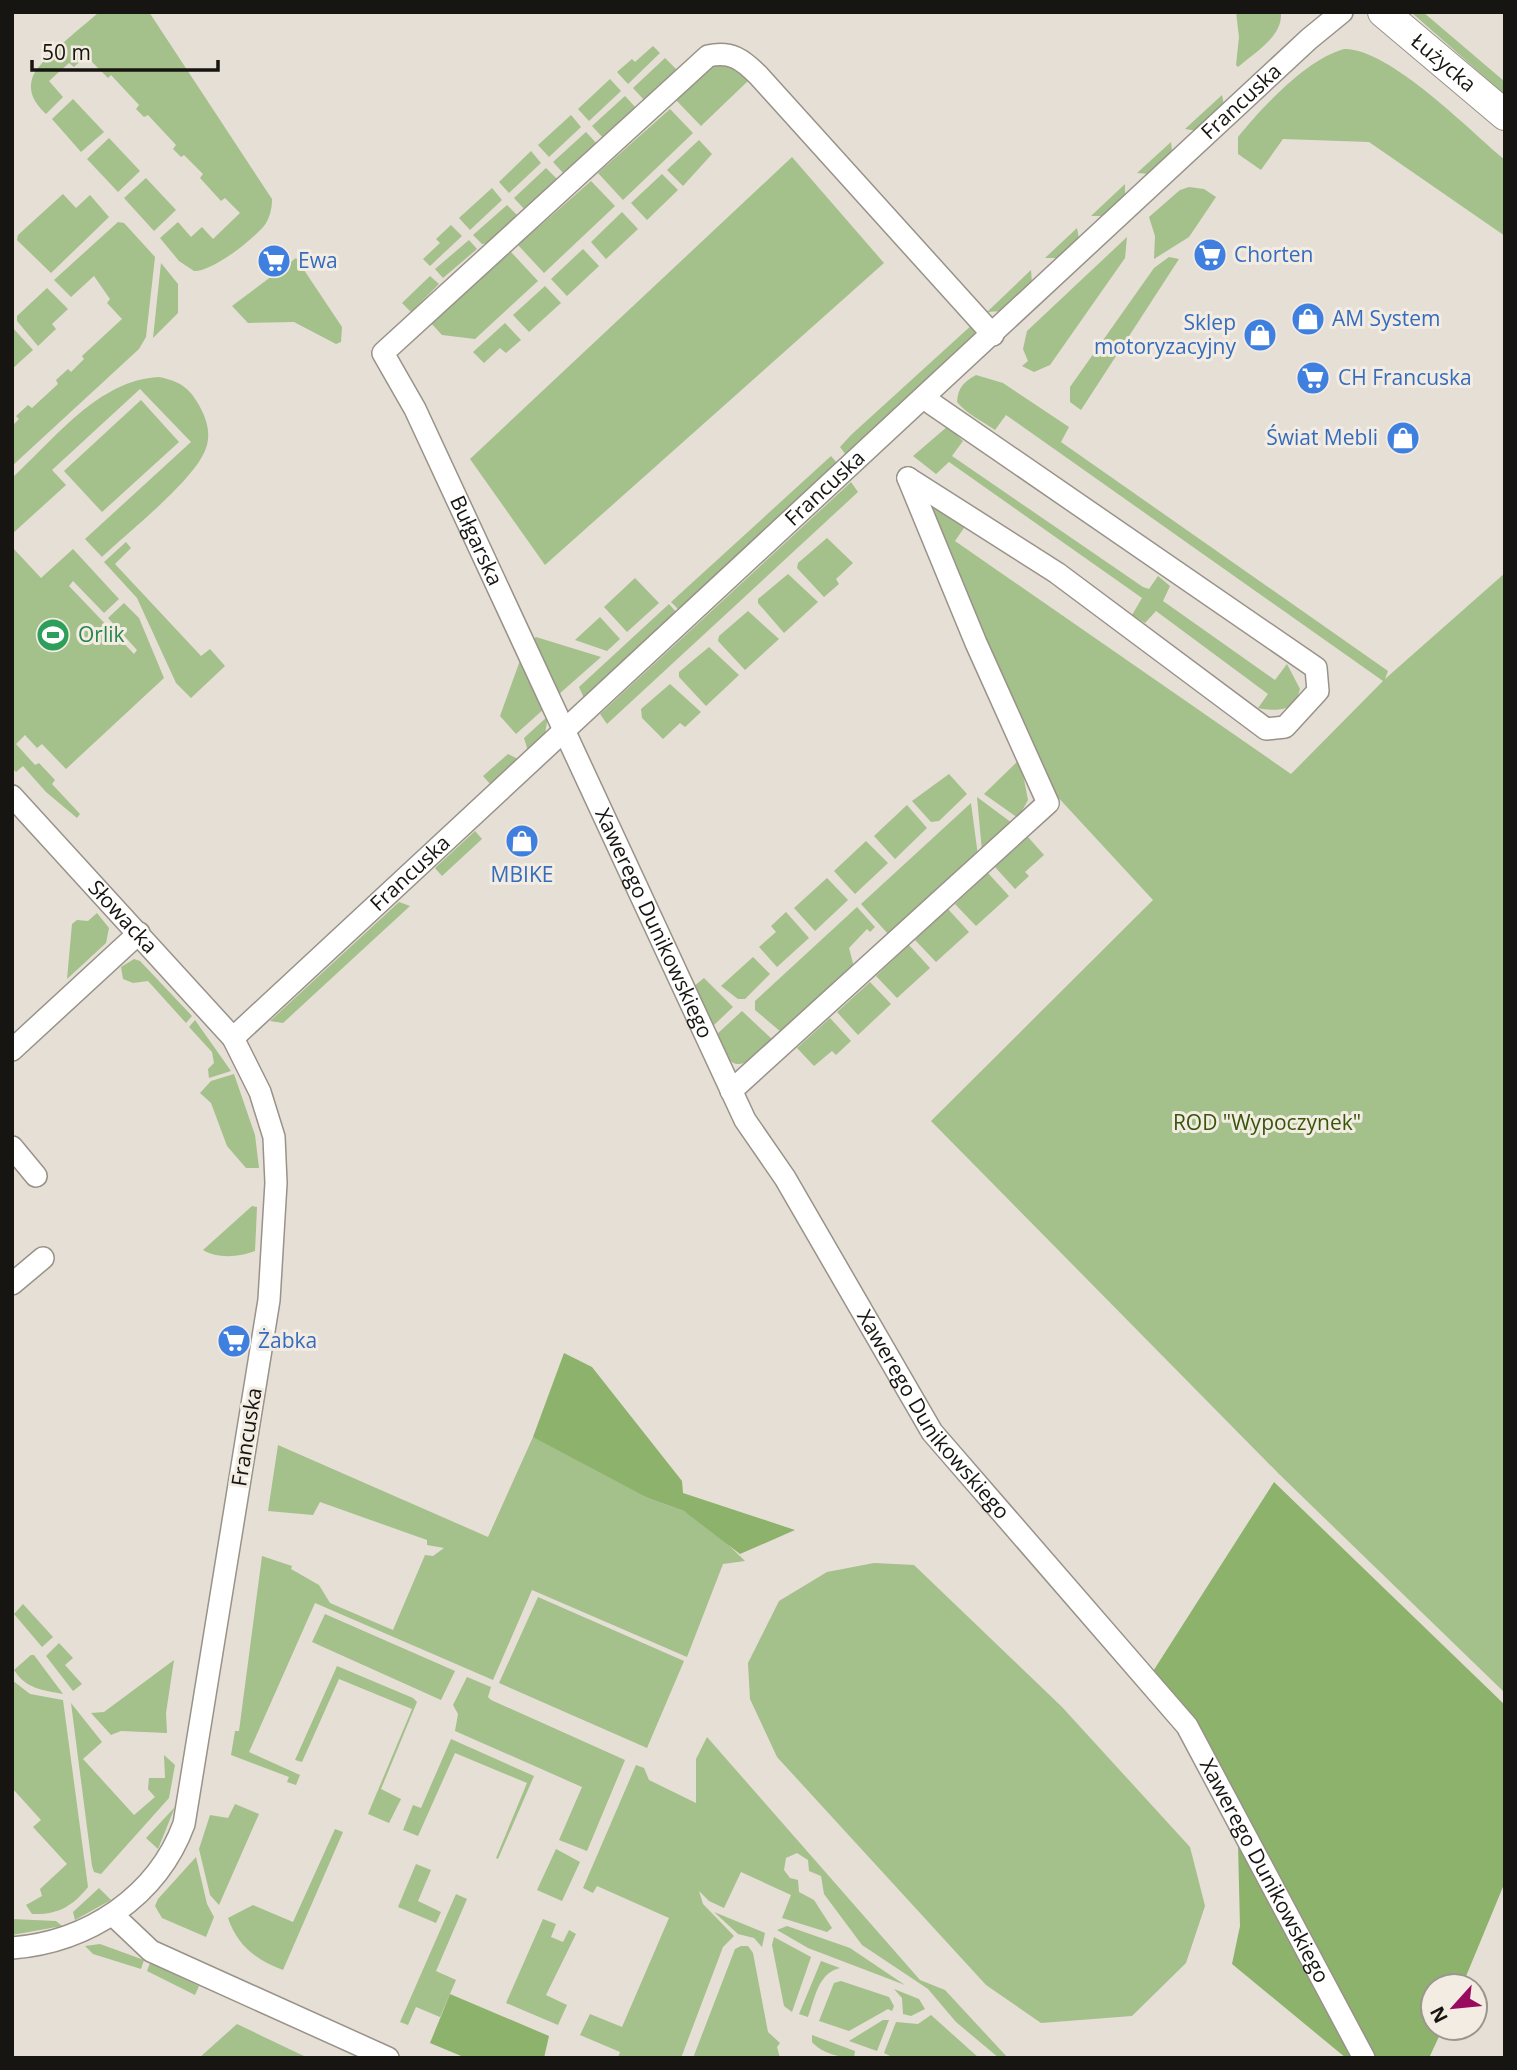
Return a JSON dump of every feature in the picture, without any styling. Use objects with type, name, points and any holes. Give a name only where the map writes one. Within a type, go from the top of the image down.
[{"type":"main road","name":"Łużycka","points":[[1383,12],[1505,115]]},
{"type":"street","name":"Francuska","points":[[12,1948],[72,1937],[113,1915],[172,1853],[184,1824],[270,1300],[276,1183],[274,1137],[260,1092],[233,1038],[1309,39],[1342,12]]},
{"type":"street","name":"Bułgarska","points":[[565,732],[415,409],[383,353],[708,56],[725,52],[742,60],[758,75],[993,335]]},
{"type":"street","points":[[731,1091],[1048,803],[976,643],[908,478],[1056,573],[1266,729],[1285,727],[1318,691],[1316,668],[925,398]]},
{"type":"street","name":"Xawerego Dunikowskiego","points":[[565,732],[745,1120],[785,1178],[932,1432],[1187,1726],[1364,2058]]},
{"type":"street","name":"Słowacka","points":[[12,796],[233,1038]]},
{"type":"street","points":[[12,1049],[139,933]]},
{"type":"street","points":[[12,1147],[36,1176]]},
{"type":"street","points":[[12,1284],[43,1258]]},
{"type":"street","points":[[113,1915],[151,1951],[388,2058]]},
{"type":"green space","points":[[99,12],[149,12],[272,199],[268,220],[264,226],[241,247],[202,270],[194,271],[179,261],[160,238],[178,222],[191,237],[202,227],[213,239],[240,213],[225,198],[221,201],[200,178],[203,174],[184,155],[181,157],[173,149],[176,145],[148,115],[144,117],[136,109],[139,105],[111,75],[108,78],[86,56],[74,67],[69,63],[49,81],[63,97],[46,114],[34,98],[31,84],[35,72],[51,54]]},
{"type":"green space","points":[[1236,12],[1281,14],[1277,30],[1272,37],[1238,67],[1239,37]]},
{"type":"green space","points":[[1411,12],[1423,12],[1504,81],[1505,95]]},
{"type":"green space","points":[[653,46],[660,53],[628,84],[617,72],[632,59],[635,62]]},
{"type":"green space","points":[[1344,49],[1362,52],[1405,76],[1450,111],[1505,160],[1505,236],[1369,142],[1283,139],[1261,170],[1238,154],[1238,137],[1272,99],[1315,63]]},
{"type":"green space","points":[[665,58],[678,71],[645,101],[633,88]]},
{"type":"green space","points":[[715,63],[734,64],[749,80],[701,126],[675,99]]},
{"type":"green space","points":[[610,79],[621,91],[589,121],[578,109]]},
{"type":"green space","points":[[1222,95],[1224,105],[1198,131],[1185,129]]},
{"type":"green space","points":[[625,96],[637,109],[604,139],[592,126]]},
{"type":"green space","points":[[73,99],[104,132],[81,152],[52,119]]},
{"type":"green space","points":[[670,109],[693,133],[623,200],[598,173]]},
{"type":"green space","points":[[571,115],[581,127],[549,157],[538,145]]},
{"type":"green space","points":[[586,132],[598,145],[565,175],[553,162]]},
{"type":"green space","points":[[109,138],[140,171],[118,192],[87,159]]},
{"type":"green space","points":[[699,140],[712,154],[683,186],[667,170]]},
{"type":"green space","points":[[1171,142],[1172,151],[1150,174],[1137,173]]},
{"type":"green space","points":[[531,151],[541,163],[509,193],[499,182]]},
{"type":"green space","points":[[792,157],[884,263],[545,565],[470,459]]},
{"type":"green space","points":[[546,168],[559,181],[526,211],[514,198]]},
{"type":"green space","points":[[662,174],[678,190],[647,220],[631,203]]},
{"type":"green space","points":[[146,178],[176,210],[154,231],[124,198]]},
{"type":"green space","points":[[591,181],[615,206],[544,273],[518,245]]},
{"type":"green space","points":[[1125,184],[1125,197],[1104,216],[1091,216]]},
{"type":"green space","points":[[1189,187],[1204,189],[1216,197],[1189,237],[1154,259],[1155,236],[1149,217],[1180,190]]},
{"type":"green space","points":[[492,188],[502,200],[470,230],[459,218]]},
{"type":"green space","points":[[63,194],[76,208],[90,195],[109,217],[51,273],[17,240],[18,235]]},
{"type":"green space","points":[[507,205],[519,217],[491,243],[482,244],[473,235]]},
{"type":"green space","points":[[622,212],[638,229],[606,259],[591,242]]},
{"type":"green space","points":[[118,222],[124,223],[155,257],[146,337],[139,349],[12,466],[12,426],[19,419],[16,416],[28,405],[32,408],[58,384],[56,380],[68,369],[71,372],[84,359],[82,356],[122,319],[107,303],[110,299],[94,276],[71,297],[54,280]]},
{"type":"green space","points":[[451,225],[462,236],[430,266],[423,259],[440,243],[436,239]]},
{"type":"green space","points":[[1077,228],[1079,239],[1059,258],[1045,258]]},
{"type":"green space","points":[[1127,237],[1125,258],[1050,365],[1034,372],[1022,366],[1028,361],[1023,349],[1027,331]]},
{"type":"green space","points":[[469,240],[477,249],[443,278],[435,269]]},
{"type":"green space","points":[[583,249],[599,266],[567,296],[551,279]]},
{"type":"green space","points":[[511,252],[538,281],[475,339],[442,335],[429,321],[483,272],[487,273]]},
{"type":"green space","points":[[1169,257],[1179,259],[1081,410],[1070,402],[1070,387],[1154,268]]},
{"type":"green space","points":[[296,258],[342,327],[341,342],[336,344],[294,322],[248,323],[232,306]]},
{"type":"green space","points":[[161,263],[178,284],[178,313],[153,338]]},
{"type":"green space","points":[[1031,270],[1032,283],[1002,311],[987,312]]},
{"type":"green space","points":[[430,276],[439,284],[411,312],[402,303]]},
{"type":"green space","points":[[545,286],[561,303],[529,332],[513,315]]},
{"type":"green space","points":[[47,288],[68,309],[52,324],[56,329],[38,346],[17,321],[17,316]]},
{"type":"green space","points":[[505,323],[521,340],[506,353],[500,348],[484,363],[473,352]]},
{"type":"green space","points":[[974,323],[975,332],[972,339],[846,455],[840,447],[851,435]]},
{"type":"green space","points":[[12,327],[33,350],[12,369]]},
{"type":"green space","name":"ROD \"Wypoczynek\"","points":[[976,375],[1003,383],[1069,427],[1061,442],[1388,671],[1385,679],[1505,573],[1505,1693],[1279,1474],[931,1121],[1153,900],[1042,780],[922,494],[966,525],[955,541],[1291,774],[1383,681],[1006,415],[995,430],[970,414],[957,402],[962,386]]},
{"type":"green space","points":[[159,377],[179,383],[188,390],[200,407],[208,427],[206,448],[200,461],[175,490],[102,557],[85,539],[191,442],[140,389],[52,470],[66,485],[12,534],[12,478],[61,430],[97,400],[137,381]]},
{"type":"green space","points":[[141,400],[179,442],[102,512],[64,471]]},
{"type":"green space","points":[[948,426],[963,441],[952,456],[1143,587],[1149,589],[1158,576],[1170,586],[1163,601],[1275,680],[1287,664],[1300,689],[1294,702],[1279,710],[1258,708],[1268,694],[1156,611],[1145,623],[1132,615],[1142,598],[949,462],[936,474],[913,456]]},
{"type":"green space","points":[[831,456],[837,463],[679,610],[671,602]]},
{"type":"green space","points":[[851,482],[858,492],[607,724],[600,714]]},
{"type":"green space","points":[[827,538],[853,563],[836,579],[839,584],[824,597],[797,568],[798,563]]},
{"type":"green space","points":[[126,542],[131,548],[115,564],[201,656],[210,649],[225,666],[191,698],[176,683],[137,598],[104,562]]},
{"type":"green space","name":"Orlik","points":[[12,547],[41,578],[73,549],[119,599],[104,613],[73,581],[69,586],[134,654],[137,650],[108,618],[124,603],[139,618],[164,678],[66,769],[42,744],[37,748],[25,735],[16,744],[35,765],[39,763],[55,780],[52,784],[80,814],[77,818],[46,792],[23,766],[16,772],[12,768]]},
{"type":"green space","points":[[788,574],[818,602],[784,633],[758,603],[758,599]]},
{"type":"green space","points":[[635,578],[659,603],[627,632],[604,607]]},
{"type":"green space","points":[[669,604],[677,613],[584,698],[579,687]]},
{"type":"green space","points":[[748,611],[779,639],[745,670],[718,641],[719,636]]},
{"type":"green space","points":[[600,617],[620,639],[607,651],[575,640]]},
{"type":"green space","points":[[536,637],[601,657],[558,695],[532,640]]},
{"type":"green space","points":[[709,647],[739,675],[706,706],[679,677],[679,672]]},
{"type":"green space","points":[[522,655],[545,708],[516,734],[500,716]]},
{"type":"green space","points":[[670,684],[701,712],[685,727],[680,723],[663,739],[642,718],[641,709]]},
{"type":"green space","points":[[548,716],[545,734],[528,751],[524,738]]},
{"type":"green space","points":[[508,754],[518,759],[491,785],[483,776]]},
{"type":"green space","points":[[1020,759],[1028,800],[1018,818],[984,794]]},
{"type":"green space","points":[[949,774],[967,794],[939,821],[931,822],[912,801]]},
{"type":"green space","points":[[977,797],[1012,823],[982,851]]},
{"type":"green space","points":[[971,803],[978,856],[889,935],[861,904]]},
{"type":"green space","points":[[907,805],[927,828],[895,859],[874,836]]},
{"type":"green space","points":[[475,831],[482,839],[442,876],[435,868]]},
{"type":"green space","points":[[1028,837],[1044,855],[1025,872],[1029,876],[1015,889],[995,867]]},
{"type":"green space","points":[[866,841],[888,863],[855,894],[834,871]]},
{"type":"green space","points":[[988,873],[1009,896],[976,926],[955,904]]},
{"type":"green space","points":[[827,878],[848,900],[815,931],[794,908]]},
{"type":"green space","points":[[399,902],[410,906],[283,1023],[270,1021]]},
{"type":"green space","points":[[857,907],[875,927],[870,932],[867,929],[849,948],[854,967],[781,1032],[755,1010],[755,1001]]},
{"type":"green space","points":[[948,909],[969,932],[936,962],[915,940]]},
{"type":"green space","points":[[786,912],[809,938],[777,967],[759,947],[776,932],[771,926]]},
{"type":"green space","points":[[97,913],[109,928],[106,943],[67,979],[72,924],[77,920],[88,921]]},
{"type":"green space","points":[[909,945],[930,968],[897,998],[876,976]]},
{"type":"green space","points":[[753,957],[770,974],[745,999],[738,999],[721,986]]},
{"type":"green space","points":[[134,959],[140,961],[192,1016],[186,1023],[148,981],[133,983],[123,979],[121,967]]},
{"type":"green space","points":[[704,978],[733,1007],[714,1025],[710,1023],[693,987]]},
{"type":"green space","points":[[870,982],[891,1004],[858,1035],[837,1012]]},
{"type":"green space","points":[[742,1011],[774,1041],[747,1062],[740,1064],[728,1058],[715,1036]]},
{"type":"green space","points":[[830,1018],[851,1041],[836,1055],[832,1051],[814,1066],[797,1048]]},
{"type":"green space","points":[[195,1020],[231,1071],[209,1078],[208,1069],[214,1063],[212,1052],[189,1027]]},
{"type":"green space","points":[[234,1074],[255,1135],[259,1168],[246,1168],[227,1146],[211,1103],[200,1093],[211,1081]]},
{"type":"green space","points":[[252,1206],[257,1207],[255,1251],[229,1256],[215,1255],[203,1250]]},
{"type":"green space","points":[[564,1353],[592,1367],[682,1481],[683,1493],[795,1530],[740,1554],[684,1511],[648,1498],[533,1437]]},
{"type":"green space","points":[[533,1437],[582,1456],[648,1498],[684,1511],[712,1529],[745,1561],[723,1564],[687,1657],[532,1590],[493,1680],[315,1603],[249,1752],[300,1775],[296,1785],[287,1782],[289,1777],[231,1755],[235,1731],[239,1731],[262,1556],[292,1566],[291,1569],[319,1585],[330,1603],[393,1630],[425,1555],[433,1556],[444,1548],[427,1545],[427,1540],[320,1502],[313,1515],[268,1511],[278,1445],[488,1537]]},
{"type":"green space","points":[[1274,1482],[1505,1705],[1505,1882],[1468,1972],[1419,1972],[1419,2042],[1436,2042],[1429,2058],[1346,2058],[1232,1964],[1240,1926],[1238,1844],[1181,1734],[1143,1687]]},
{"type":"green space","points":[[874,1563],[914,1565],[1062,1707],[1190,1847],[1205,1906],[1186,1963],[1132,2016],[1041,2023],[986,1985],[777,1757],[750,1699],[748,1663],[779,1601],[827,1572]]},
{"type":"green space","points":[[538,1597],[684,1661],[647,1748],[499,1683]]},
{"type":"green space","points":[[23,1604],[53,1637],[42,1647],[14,1614]]},
{"type":"green space","points":[[325,1614],[455,1671],[441,1700],[312,1642]]},
{"type":"green space","points":[[59,1643],[73,1658],[65,1665],[82,1684],[73,1691],[46,1656]]},
{"type":"green space","points":[[34,1655],[63,1694],[36,1688],[24,1681],[14,1670]]},
{"type":"green space","points":[[174,1660],[166,1713],[167,1733],[121,1731],[111,1735],[91,1713],[104,1712]]},
{"type":"green space","points":[[337,1666],[417,1702],[381,1789],[401,1799],[389,1823],[368,1814],[412,1709],[339,1679],[302,1762],[295,1760]]},
{"type":"green space","points":[[467,1677],[491,1687],[488,1697],[491,1700],[625,1760],[587,1851],[559,1840],[582,1787],[455,1731],[458,1714],[453,1705]]},
{"type":"green space","points":[[12,1680],[30,1694],[63,1700],[88,1887],[70,1905],[49,1913],[32,1914],[26,1905],[42,1896],[40,1889],[67,1864],[33,1827],[41,1820],[12,1788]]},
{"type":"green space","points":[[71,1703],[102,1742],[83,1759],[134,1815],[155,1797],[148,1789],[149,1778],[165,1778],[164,1755],[175,1765],[169,1798],[101,1874],[94,1872],[92,1866]]},
{"type":"green space","points":[[707,1737],[920,1980],[945,1990],[1008,2058],[999,2058],[956,2022],[928,1989],[862,1945],[824,1894],[821,1876],[809,1871],[808,1860],[797,1853],[786,1858],[784,1870],[790,1878],[798,1880],[799,1892],[814,1900],[832,1928],[827,1932],[782,1918],[791,1895],[741,1872],[724,1908],[709,1901],[699,1891],[703,1904],[734,1936],[723,1947],[681,2058],[618,2058],[620,2052],[580,2035],[590,2014],[622,2027],[669,1918],[597,1886],[593,1893],[583,1888],[636,1765],[644,1768],[649,1780],[696,1803],[696,1759]]},
{"type":"green space","points":[[451,1739],[534,1776],[498,1859],[496,1858],[527,1783],[455,1753],[418,1836],[403,1830],[413,1805],[421,1808]]},
{"type":"green space","points":[[235,1804],[259,1814],[219,1905],[210,1895],[199,1849],[210,1815],[228,1818]]},
{"type":"green space","points":[[175,1807],[158,1849],[146,1838]]},
{"type":"green space","points":[[335,1829],[343,1832],[283,1970],[265,1962],[243,1945],[228,1918],[253,1905],[293,1922]]},
{"type":"green space","points":[[556,1849],[580,1862],[562,1901],[537,1890]]},
{"type":"green space","points":[[196,1857],[207,1904],[214,1917],[206,1937],[162,1918],[155,1906],[158,1899]]},
{"type":"green space","points":[[416,1864],[431,1870],[418,1901],[441,1912],[436,1923],[398,1907]]},
{"type":"green space","points":[[99,1888],[111,1900],[75,1920],[73,1912]]},
{"type":"green space","points":[[456,1894],[467,1899],[436,1971],[456,1980],[440,2017],[416,2007],[408,2025],[400,2022]]},
{"type":"green space","points":[[714,1912],[765,1933],[762,1947],[754,1938],[738,1934]]},
{"type":"green space","points":[[12,1919],[56,1921],[62,1926],[12,1935]]},
{"type":"green space","points":[[543,1919],[556,1924],[551,1937],[563,1942],[569,1930],[576,1934],[546,1995],[567,2005],[558,2025],[506,2003]]},
{"type":"green space","points":[[787,1926],[850,1948],[905,1985],[808,1948],[777,1930]]},
{"type":"green space","points":[[774,1937],[811,1957],[792,2012],[784,2006],[772,1945]]},
{"type":"green space","points":[[100,1944],[144,1960],[141,1969],[93,1954],[85,1946]]},
{"type":"green space","points":[[748,1946],[753,1953],[768,2032],[780,2043],[777,2047],[780,2058],[693,2058],[735,1949]]},
{"type":"green space","points":[[821,1961],[840,1968],[822,1981],[808,2017],[799,2014]]},
{"type":"green space","points":[[150,1963],[199,1986],[195,1995],[147,1971]]},
{"type":"green space","points":[[841,1981],[889,1997],[894,2006],[892,2011],[888,2009],[849,2031],[819,2021],[834,1983]]},
{"type":"green space","points":[[894,1989],[919,1999],[925,2009],[911,2016],[903,2014],[902,1998]]},
{"type":"green space","points":[[450,1994],[549,2036],[544,2058],[466,2058],[430,2043]]},
{"type":"green space","points":[[931,2015],[979,2058],[894,2058],[884,2053],[896,2022],[918,2024]]},
{"type":"green space","points":[[883,2020],[889,2020],[877,2051],[849,2041]]},
{"type":"green space","points":[[237,2024],[306,2057],[308,2058],[199,2058]]},
{"type":"green space","points":[[812,2035],[855,2051],[854,2058],[826,2052],[812,2042]]},
{"type":"place","name":"Chorten","points":[[1210,255]]},
{"type":"place","name":"Ewa","points":[[274,261]]},
{"type":"place","name":"AM System","points":[[1308,319]]},
{"type":"place","name":"Sklep motoryzacyjny","points":[[1260,335]]},
{"type":"place","name":"CH Francuska","points":[[1313,378]]},
{"type":"place","name":"Świat Mebli","points":[[1403,438]]},
{"type":"place","name":"Orlik","points":[[53,635]]},
{"type":"place","name":"MBIKE","points":[[522,841]]},
{"type":"place","name":"Żabka","points":[[234,1341]]}]
